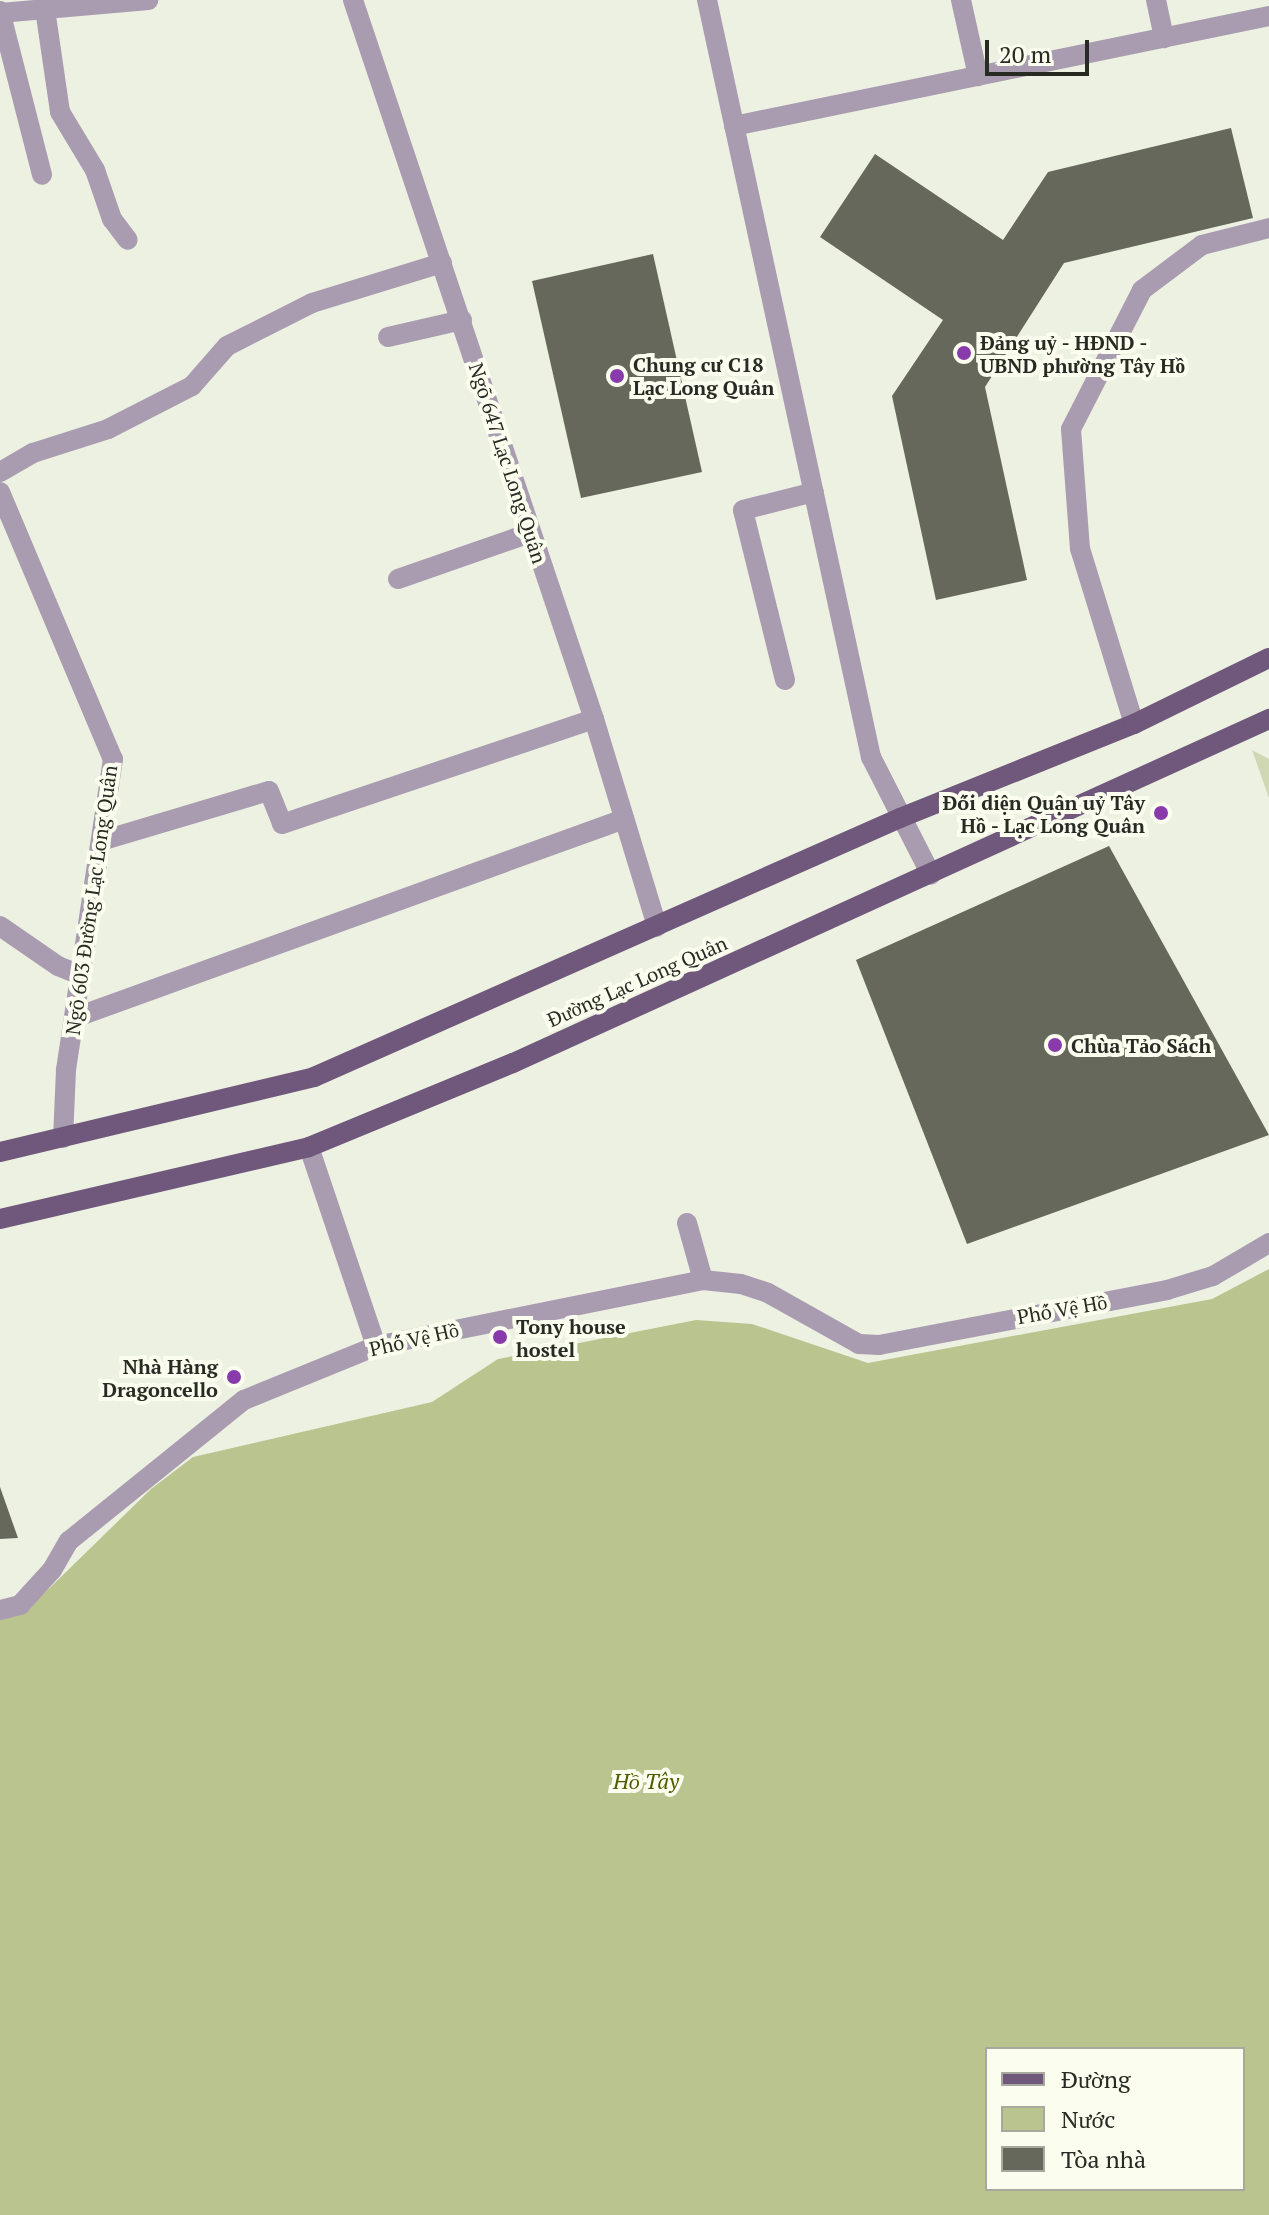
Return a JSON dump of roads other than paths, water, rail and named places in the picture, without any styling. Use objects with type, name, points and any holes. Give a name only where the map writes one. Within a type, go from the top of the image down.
[{"type":"main road","name":"Đường Lạc Long Quân","points":[[0,1152],[314,1077],[900,818],[1134,724],[1269,658]]},
{"type":"main road","name":"Đường Lạc Long Quân","points":[[0,1219],[309,1147],[513,1063],[1269,719]]},
{"type":"street","points":[[42,175],[0,12],[148,0]]},
{"type":"street","name":"Ngõ 647 Lạc Long Quân","points":[[353,0],[594,719],[657,927]]},
{"type":"street","points":[[707,0],[871,757],[931,875]]},
{"type":"street","points":[[961,0],[978,76]]},
{"type":"street","points":[[1156,0],[1164,38]]},
{"type":"street","points":[[45,9],[60,112],[95,170],[112,219],[128,240]]},
{"type":"street","points":[[734,126],[1269,16]]},
{"type":"street","points":[[1134,724],[1080,549],[1071,429],[1142,290],[1202,245],[1269,228]]},
{"type":"street","points":[[0,472],[33,453],[108,429],[192,386],[227,346],[312,303],[442,263]]},
{"type":"street","points":[[388,337],[462,320]]},
{"type":"street","name":"Ngõ 603 Đường Lạc Long Quân","points":[[0,492],[4,514],[113,759],[74,1018],[63,1138]]},
{"type":"street","points":[[785,680],[743,510],[814,492]]},
{"type":"street","points":[[398,579],[530,533]]},
{"type":"street","points":[[101,841],[269,791],[282,824],[594,719]]},
{"type":"street","points":[[74,1018],[624,819]]},
{"type":"street","points":[[0,926],[58,966],[80,975]]},
{"type":"street","points":[[309,1147],[376,1346]]},
{"type":"street","points":[[687,1223],[703,1280]]},
{"type":"street","name":"Phố Vệ Hồ","points":[[0,1610],[20,1605],[52,1570],[69,1541],[244,1400],[376,1346],[703,1280],[741,1284],[768,1293],[859,1344],[879,1345],[1167,1290],[1213,1276],[1269,1243]]},
{"type":"water","name":"Hồ Tây","points":[[1269,1269],[1269,2215],[0,2215],[0,1618],[24,1613],[151,1489],[193,1457],[432,1402],[498,1359],[696,1320],[752,1324],[868,1363],[1212,1299]]},
{"type":"place","name":"Đảng uỷ - HĐND - UBND phường Tây Hồ","points":[[964,353]]},
{"type":"place","name":"Chung cư C18 Lạc Long Quân","points":[[617,376]]},
{"type":"place","name":"Đối diện Quận uỷ Tây Hồ - Lạc Long Quân","points":[[1161,813]]},
{"type":"place","name":"Chùa Tảo Sách","points":[[1055,1045]]},
{"type":"place","name":"Tony house hostel","points":[[500,1337]]},
{"type":"place","name":"Nhà Hàng Dragoncello","points":[[234,1377]]}]
